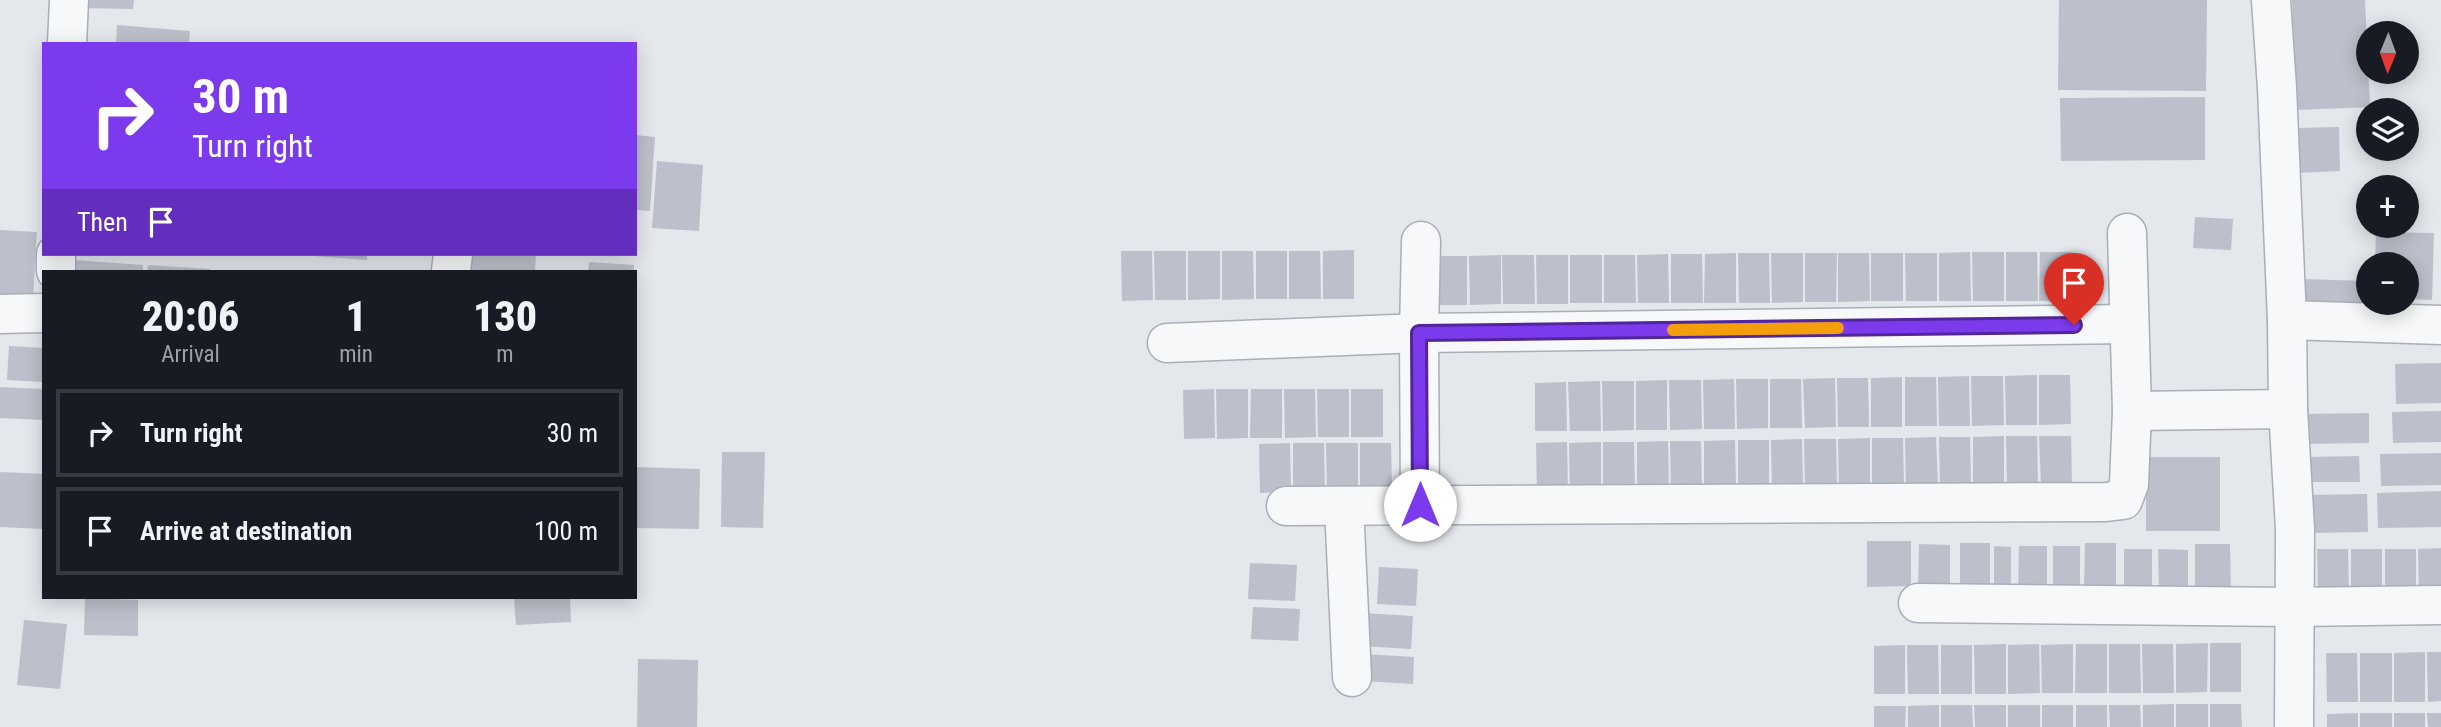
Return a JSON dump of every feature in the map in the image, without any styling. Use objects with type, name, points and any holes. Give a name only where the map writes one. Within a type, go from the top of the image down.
[{"type":"street","points":[[67,42],[69,0]]},
{"type":"street","points":[[2271,0],[2295,529],[2294,727]]},
{"type":"street","points":[[1286,506],[2123,500],[2129,484],[2132,411],[2127,233]]},
{"type":"street","points":[[1420,505],[1421,242]]},
{"type":"street","points":[[0,314],[42,313]]},
{"type":"street","points":[[2287,320],[2441,325]]},
{"type":"street","points":[[1167,344],[1419,333],[2128,324]]},
{"type":"street","points":[[2132,411],[2288,409]]},
{"type":"street","points":[[1344,506],[1352,677]]},
{"type":"street","points":[[1918,603],[2294,607],[2441,605]]},
{"type":"building","points":[[79,0],[134,0],[133,9],[79,8]]},
{"type":"building","points":[[2059,0],[2207,0],[2206,91],[2058,90]]},
{"type":"building","points":[[2292,0],[2365,0],[2366,21],[2356,21],[2356,84],[2369,84],[2370,98],[2356,98],[2356,108],[2297,110]]},
{"type":"building","points":[[117,25],[190,31],[189,42],[116,42]]},
{"type":"building","points":[[2205,97],[2205,160],[2061,161],[2060,98]]},
{"type":"building","points":[[2339,127],[2340,171],[2297,173],[2295,128]]},
{"type":"building","points":[[637,135],[655,137],[650,211],[637,210]]},
{"type":"building","points":[[657,161],[703,165],[699,231],[652,228]]},
{"type":"building","points":[[2195,217],[2233,219],[2231,250],[2193,248]]},
{"type":"building","points":[[0,230],[37,232],[33,298],[0,296]]},
{"type":"building","points":[[2419,233],[2434,233],[2432,300],[2419,300],[2419,252],[2375,252],[2376,238],[2419,238]]},
{"type":"building","points":[[1354,250],[1354,299],[1323,299],[1323,251]]},
{"type":"building","points":[[1121,251],[1152,251],[1153,300],[1122,301]]},
{"type":"building","points":[[1154,251],[1186,251],[1186,300],[1155,300]]},
{"type":"building","points":[[1188,251],[1220,251],[1220,299],[1188,300]]},
{"type":"building","points":[[1222,251],[1253,251],[1254,299],[1222,300]]},
{"type":"building","points":[[1256,251],[1287,251],[1287,299],[1256,299]]},
{"type":"building","points":[[1289,251],[1320,251],[1321,299],[1289,299]]},
{"type":"building","points":[[1970,252],[1971,301],[1939,301],[1939,253]]},
{"type":"building","points":[[1972,252],[2004,252],[2004,301],[1973,301]]},
{"type":"building","points":[[2006,252],[2037,252],[2038,301],[2006,301]]},
{"type":"building","points":[[2040,252],[2071,252],[2071,301],[2039,301]]},
{"type":"building","points":[[1736,253],[1736,303],[1704,303],[1705,254]]},
{"type":"building","points":[[1738,253],[1769,253],[1770,303],[1739,303]]},
{"type":"building","points":[[1771,253],[1803,253],[1803,302],[1772,303]]},
{"type":"building","points":[[1805,253],[1837,253],[1836,302],[1805,302]]},
{"type":"building","points":[[1838,253],[1869,253],[1870,301],[1838,302]]},
{"type":"building","points":[[1871,253],[1903,253],[1903,301],[1871,301]]},
{"type":"building","points":[[1905,253],[1937,253],[1937,301],[1906,301]]},
{"type":"building","points":[[1668,254],[1669,303],[1638,303],[1637,255]]},
{"type":"building","points":[[1671,254],[1702,254],[1703,303],[1671,303]]},
{"type":"building","points":[[1501,255],[1501,304],[1470,305],[1469,256]]},
{"type":"building","points":[[1502,255],[1534,255],[1535,304],[1503,304]]},
{"type":"building","points":[[1536,255],[1568,255],[1568,304],[1537,304]]},
{"type":"building","points":[[1570,255],[1602,255],[1602,303],[1570,303]]},
{"type":"building","points":[[1604,255],[1635,255],[1636,303],[1604,303]]},
{"type":"building","points":[[314,256],[367,256],[367,260]]},
{"type":"building","points":[[466,256],[536,256],[535,270],[464,270]]},
{"type":"building","points":[[1436,256],[1467,256],[1467,305],[1436,305]]},
{"type":"building","points":[[73,260],[143,265],[143,270],[72,270]]},
{"type":"building","points":[[589,262],[634,265],[634,270],[588,270]]},
{"type":"building","points":[[148,265],[210,269],[210,270],[147,270]]},
{"type":"building","points":[[2302,279],[2356,281],[2356,314],[2301,313]]},
{"type":"building","points":[[9,346],[42,348],[42,382],[7,380]]},
{"type":"building","points":[[2441,363],[2441,403],[2396,404],[2395,364]]},
{"type":"building","points":[[2037,375],[2037,425],[2006,425],[2005,376]]},
{"type":"building","points":[[2039,375],[2070,375],[2071,424],[2039,425]]},
{"type":"building","points":[[1969,376],[1970,426],[1939,426],[1938,377]]},
{"type":"building","points":[[1971,376],[2003,376],[2004,425],[1972,426]]},
{"type":"building","points":[[1902,377],[1902,427],[1871,427],[1871,378]]},
{"type":"building","points":[[1905,377],[1936,377],[1937,426],[1905,426]]},
{"type":"building","points":[[1835,378],[1836,427],[1805,428],[1803,379]]},
{"type":"building","points":[[1837,378],[1868,378],[1869,427],[1838,427]]},
{"type":"building","points":[[1734,379],[1735,429],[1704,429],[1703,380]]},
{"type":"building","points":[[1736,379],[1768,379],[1768,428],[1737,429]]},
{"type":"building","points":[[1770,379],[1801,379],[1802,428],[1770,428]]},
{"type":"building","points":[[1667,380],[1667,430],[1636,430],[1636,381]]},
{"type":"building","points":[[1669,380],[1701,380],[1702,429],[1670,430]]},
{"type":"building","points":[[1600,381],[1601,431],[1570,431],[1568,382]]},
{"type":"building","points":[[1602,381],[1634,381],[1634,430],[1603,431]]},
{"type":"building","points":[[1566,382],[1567,431],[1535,431],[1535,383]]},
{"type":"building","points":[[0,387],[42,389],[42,420],[0,418]]},
{"type":"building","points":[[1214,389],[1215,438],[1184,439],[1183,390]]},
{"type":"building","points":[[1216,389],[1248,389],[1248,438],[1217,439]]},
{"type":"building","points":[[1251,389],[1282,389],[1282,438],[1250,438]]},
{"type":"building","points":[[1284,389],[1315,389],[1316,437],[1285,438]]},
{"type":"building","points":[[1317,389],[1349,389],[1349,437],[1318,437]]},
{"type":"building","points":[[1351,389],[1383,389],[1383,437],[1351,437]]},
{"type":"building","points":[[2441,411],[2441,442],[2393,443],[2392,412]]},
{"type":"building","points":[[2369,413],[2369,443],[2302,444],[2302,414]]},
{"type":"building","points":[[2004,436],[2004,486],[1973,486],[1973,437]]},
{"type":"building","points":[[2006,436],[2037,436],[2038,485],[2007,486]]},
{"type":"building","points":[[2039,436],[2071,436],[2072,485],[2041,485]]},
{"type":"building","points":[[1936,437],[1938,487],[1906,487],[1905,438]]},
{"type":"building","points":[[1939,437],[1970,437],[1971,486],[1940,487]]},
{"type":"building","points":[[1870,438],[1870,488],[1839,488],[1838,439]]},
{"type":"building","points":[[1872,438],[1903,438],[1904,487],[1872,488]]},
{"type":"building","points":[[1802,439],[1803,488],[1772,489],[1771,440]]},
{"type":"building","points":[[1804,439],[1836,439],[1837,488],[1805,488]]},
{"type":"building","points":[[1735,440],[1736,489],[1704,490],[1704,441]]},
{"type":"building","points":[[1738,440],[1769,440],[1769,489],[1738,489]]},
{"type":"building","points":[[1668,441],[1669,490],[1637,491],[1637,442]]},
{"type":"building","points":[[1670,441],[1701,441],[1702,490],[1671,490]]},
{"type":"building","points":[[1567,442],[1568,492],[1537,492],[1536,443]]},
{"type":"building","points":[[1601,442],[1601,491],[1570,492],[1569,443]]},
{"type":"building","points":[[1603,442],[1634,442],[1635,491],[1603,491]]},
{"type":"building","points":[[1290,443],[1291,492],[1260,493],[1259,444]]},
{"type":"building","points":[[1293,443],[1324,443],[1325,492],[1293,492]]},
{"type":"building","points":[[1326,443],[1358,443],[1358,492],[1327,492]]},
{"type":"building","points":[[1360,443],[1391,443],[1392,492],[1360,492]]},
{"type":"building","points":[[722,452],[765,452],[763,528],[721,527]]},
{"type":"building","points":[[2441,453],[2441,485],[2381,486],[2380,454]]},
{"type":"building","points":[[2359,456],[2360,482],[2307,482],[2307,457]]},
{"type":"building","points":[[2146,457],[2220,457],[2220,531],[2146,531]]},
{"type":"building","points":[[637,467],[700,469],[699,529],[637,528]]},
{"type":"building","points":[[0,472],[42,474],[42,529],[0,527]]},
{"type":"building","points":[[2441,491],[2441,527],[2378,528],[2377,493]]},
{"type":"building","points":[[2367,494],[2368,532],[2309,533],[2309,495]]},
{"type":"building","points":[[1867,541],[1911,541],[1911,586],[1867,587]]},
{"type":"building","points":[[1960,543],[1990,543],[1990,590],[1960,589]]},
{"type":"building","points":[[2085,543],[2116,543],[2116,593],[2084,593]]},
{"type":"building","points":[[1919,544],[1950,545],[1950,589],[1918,589]]},
{"type":"building","points":[[2195,544],[2230,544],[2231,595],[2195,595]]},
{"type":"building","points":[[1994,546],[2011,547],[2011,593],[1994,593]]},
{"type":"building","points":[[2019,546],[2047,546],[2047,594],[2018,594]]},
{"type":"building","points":[[2053,546],[2080,546],[2080,593],[2053,594]]},
{"type":"building","points":[[2441,548],[2441,597],[2419,597],[2418,549]]},
{"type":"building","points":[[2124,549],[2152,549],[2152,595],[2124,595]]},
{"type":"building","points":[[2158,549],[2188,550],[2188,593],[2159,593]]},
{"type":"building","points":[[2317,549],[2348,549],[2349,597],[2318,598]]},
{"type":"building","points":[[2351,549],[2382,549],[2382,597],[2351,597]]},
{"type":"building","points":[[2385,549],[2416,549],[2416,597],[2385,597]]},
{"type":"building","points":[[1250,563],[1297,565],[1295,601],[1248,599]]},
{"type":"building","points":[[1379,567],[1418,569],[1416,606],[1377,604]]},
{"type":"building","points":[[85,599],[138,600],[138,636],[84,635]]},
{"type":"building","points":[[514,599],[570,599],[571,622],[516,625]]},
{"type":"building","points":[[1253,607],[1300,609],[1298,641],[1251,639]]},
{"type":"building","points":[[1363,613],[1413,616],[1411,649],[1361,646]]},
{"type":"building","points":[[24,620],[67,624],[60,689],[17,685]]},
{"type":"building","points":[[2208,643],[2207,692],[2176,693],[2176,644]]},
{"type":"building","points":[[2210,643],[2241,643],[2241,692],[2210,692]]},
{"type":"building","points":[[2006,644],[2006,694],[1975,694],[1974,645]]},
{"type":"building","points":[[2039,644],[2040,693],[2008,694],[2008,645]]},
{"type":"building","points":[[2073,644],[2073,693],[2042,693],[2041,645]]},
{"type":"building","points":[[2076,644],[2107,644],[2107,693],[2075,693]]},
{"type":"building","points":[[2109,644],[2140,644],[2141,693],[2109,693]]},
{"type":"building","points":[[2142,644],[2173,644],[2174,693],[2143,693]]},
{"type":"building","points":[[1905,645],[1905,694],[1874,694],[1874,646]]},
{"type":"building","points":[[1907,645],[1938,645],[1939,694],[1908,694]]},
{"type":"building","points":[[1941,645],[1972,645],[1972,694],[1941,694]]},
{"type":"building","points":[[2425,652],[2425,702],[2394,702],[2394,653]]},
{"type":"building","points":[[2427,652],[2441,652],[2441,701],[2428,702]]},
{"type":"building","points":[[2326,653],[2357,653],[2358,702],[2327,702]]},
{"type":"building","points":[[2360,653],[2392,653],[2392,702],[2360,702]]},
{"type":"building","points":[[1363,654],[1414,657],[1413,684],[1362,681]]},
{"type":"building","points":[[638,659],[698,660],[697,727],[637,727]]},
{"type":"building","points":[[2174,704],[2174,727],[2143,727],[2143,705]]},
{"type":"building","points":[[2176,704],[2208,704],[2208,727],[2176,727]]},
{"type":"building","points":[[2210,704],[2241,704],[2242,727],[2210,727]]},
{"type":"building","points":[[1939,705],[1939,727],[1908,727],[1908,706]]},
{"type":"building","points":[[1941,705],[1972,705],[1973,727],[1941,727]]},
{"type":"building","points":[[1974,705],[2006,705],[2006,727],[1975,727]]},
{"type":"building","points":[[2008,705],[2040,705],[2040,727],[2008,727]]},
{"type":"building","points":[[2042,705],[2073,705],[2073,727],[2042,727]]},
{"type":"building","points":[[2076,705],[2107,705],[2107,727],[2076,727]]},
{"type":"building","points":[[2109,705],[2140,705],[2141,727],[2110,727]]},
{"type":"building","points":[[1874,706],[1906,706],[1905,727],[1874,727]]},
{"type":"building","points":[[2358,713],[2358,727],[2327,727],[2327,714]]},
{"type":"building","points":[[2360,713],[2392,713],[2392,727],[2360,727]]},
{"type":"building","points":[[2394,713],[2425,713],[2425,727],[2394,727]]},
{"type":"building","points":[[2427,713],[2441,713],[2441,727],[2428,727]]},
{"type":"slow traffic","points":[[1673,330],[1838,328]]},
{"type":"route","points":[[1420,505],[1419,333],[2074,325]]}]
